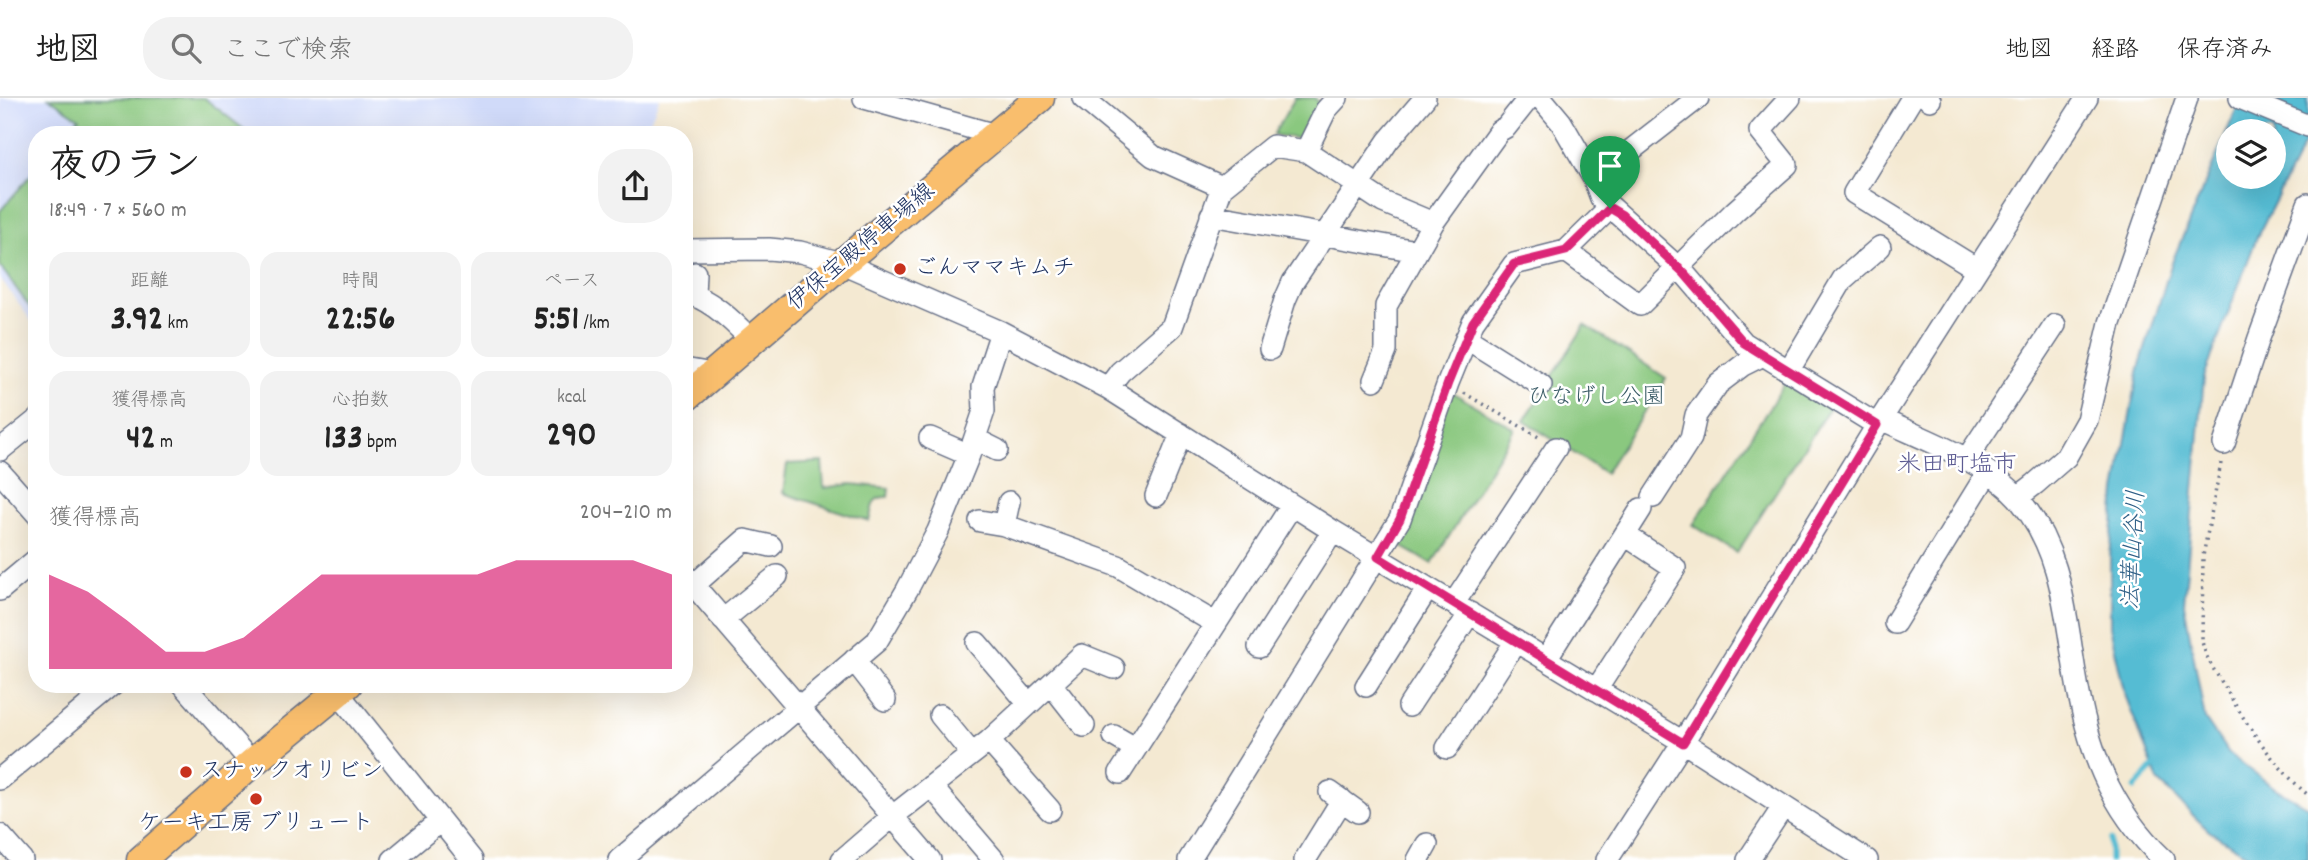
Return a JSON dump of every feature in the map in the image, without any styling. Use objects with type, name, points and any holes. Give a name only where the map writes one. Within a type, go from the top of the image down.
[{"type":"main road","name":"伊保宝殿停車場線","points":[[693,391],[1040,98]]},
{"type":"main road","points":[[141,860],[331,693]]},
{"type":"street","points":[[864,98],[996,135]]},
{"type":"street","points":[[1083,98],[1153,156],[1222,187]]},
{"type":"street","points":[[1306,151],[1326,110],[1337,98]]},
{"type":"street","points":[[1270,349],[1286,328],[1285,300],[1293,282],[1296,262],[1325,235],[1388,141],[1425,98]]},
{"type":"street","points":[[1374,380],[1393,353],[1386,306],[1486,138],[1506,127],[1529,98]]},
{"type":"street","points":[[1541,98],[1561,122],[1594,179],[1601,198],[1679,268],[1744,343],[1879,422],[1988,472],[2018,497],[2041,530],[2052,552],[2065,601],[2075,674],[2090,741],[2102,775],[2118,804],[2164,860]]},
{"type":"street","points":[[1594,179],[1698,98]]},
{"type":"street","points":[[1566,251],[1640,305],[1735,211],[1787,165],[1760,131],[1790,98]]},
{"type":"street","points":[[1607,860],[1683,743],[1879,422],[2087,98]]},
{"type":"street","points":[[2018,497],[2066,457],[2087,420],[2109,323],[2187,98]]},
{"type":"street","points":[[2240,98],[2308,126]]},
{"type":"street","points":[[1923,99],[1854,192],[1977,269]]},
{"type":"street","points":[[1108,388],[1120,372],[1172,327],[1222,187],[1273,146],[1306,151],[1383,202],[1433,223]]},
{"type":"street","points":[[2224,444],[2308,204]]},
{"type":"street","points":[[1189,860],[1400,519],[1448,383],[1473,322],[1514,264],[1566,251],[1610,208]]},
{"type":"street","points":[[1211,215],[1417,251]]},
{"type":"street","points":[[1789,370],[1843,279],[1880,247]]},
{"type":"street","points":[[693,250],[769,248],[800,252],[842,263],[1001,332],[1108,388],[1292,505],[1683,743],[1867,860]]},
{"type":"street","points":[[693,280],[695,273]]},
{"type":"street","points":[[693,296],[733,321],[752,341]]},
{"type":"street","points":[[1966,460],[2022,362],[2055,325]]},
{"type":"street","points":[[619,860],[877,641],[938,531],[972,447],[984,411],[984,387],[1001,332]]},
{"type":"street","points":[[1466,338],[1541,385]]},
{"type":"street","points":[[1546,659],[1647,503],[1673,483],[1691,438],[1696,415],[1718,384],[1743,365],[1763,355]]},
{"type":"street","points":[[693,371],[713,374]]},
{"type":"street","points":[[0,450],[28,427]]},
{"type":"street","points":[[1156,496],[1181,434]]},
{"type":"street","points":[[930,438],[997,450]]},
{"type":"street","points":[[1409,706],[1462,608],[1556,448]]},
{"type":"street","points":[[0,472],[28,504]]},
{"type":"street","points":[[1895,623],[1988,472]]},
{"type":"street","points":[[1004,525],[1009,502]]},
{"type":"street","points":[[1120,773],[1215,634],[1292,505]]},
{"type":"street","points":[[980,521],[1004,525],[1118,566],[1215,634]]},
{"type":"street","points":[[1259,646],[1286,621],[1334,531]]},
{"type":"street","points":[[1596,690],[1675,568],[1625,535]]},
{"type":"street","points":[[693,577],[745,540],[771,546]]},
{"type":"street","points":[[0,590],[28,567]]},
{"type":"street","points":[[723,620],[777,576]]},
{"type":"street","points":[[693,585],[930,860]]},
{"type":"street","points":[[1366,686],[1428,588]]},
{"type":"street","points":[[1447,748],[1516,641]]},
{"type":"street","points":[[977,643],[1028,703]]},
{"type":"street","points":[[842,860],[893,816],[989,741],[1082,655],[1114,668]]},
{"type":"street","points":[[854,660],[885,700]]},
{"type":"street","points":[[1051,684],[1084,726]]},
{"type":"street","points":[[0,779],[103,693]]},
{"type":"street","points":[[191,693],[252,763]]},
{"type":"street","points":[[343,693],[472,860]]},
{"type":"street","points":[[940,715],[972,754]]},
{"type":"street","points":[[1114,736],[1135,748]]},
{"type":"street","points":[[989,741],[1050,810]]},
{"type":"street","points":[[931,786],[994,860]]},
{"type":"street","points":[[1305,860],[1343,801]]},
{"type":"street","points":[[1748,860],[1783,807]]},
{"type":"street","points":[[393,860],[440,821]]},
{"type":"street","points":[[0,835],[22,860]]},
{"type":"path","points":[[1448,383],[1556,448]]},
{"type":"path","points":[[2224,444],[2203,556],[2204,653],[2242,718],[2289,779],[2308,795]]},
{"type":"shaded area","points":[[0,98],[660,98],[648,126],[28,126],[28,317],[0,278]]},
{"type":"green space","points":[[49,98],[204,98],[240,126],[72,126],[79,118]]},
{"type":"green space","points":[[1295,98],[1315,98],[1321,106],[1303,139],[1273,135]]},
{"type":"green space","points":[[28,178],[28,305],[0,266],[0,211]]},
{"type":"green space","name":"ひなげし公園","points":[[1585,325],[1666,378],[1605,473],[1524,421]]},
{"type":"green space","points":[[1787,380],[1830,407],[1737,553],[1693,525]]},
{"type":"green space","points":[[1450,391],[1515,429],[1432,564],[1394,542]]},
{"type":"green space","points":[[822,462],[824,488],[851,484],[889,488],[888,497],[878,498],[874,503],[869,521],[783,493],[787,464]]},
{"type":"water","points":[[2241,98],[2308,98],[2308,136],[2286,180],[2286,119],[2232,119]]},
{"type":"water","name":"法華山谷川","points":[[2216,157],[2216,189],[2281,189],[2257,237],[2204,377],[2184,603],[2205,719],[2229,754],[2275,788],[2308,807],[2308,860],[2256,860],[2209,831],[2158,781],[2124,692],[2110,626],[2110,557],[2116,491],[2139,368],[2172,262]]},
{"type":"waterway","points":[[2135,788],[2156,764]]},
{"type":"waterway","points":[[2110,840],[2110,860]]},
{"type":"place","name":"ごんママキムチ","points":[[900,269]]},
{"type":"place","name":"スナックオリビン","points":[[186,772]]},
{"type":"place","name":"ケーキ工房 ブリュート","points":[[256,799]]},
{"type":"district","name":"米田町塩市","points":[[1957,466]]},
{"type":"route","points":[[1610,208],[1622,215],[1684,273],[1744,343],[1877,425],[1683,743],[1378,557],[1400,519],[1448,383],[1473,322],[1514,264],[1566,251],[1610,208]]}]
